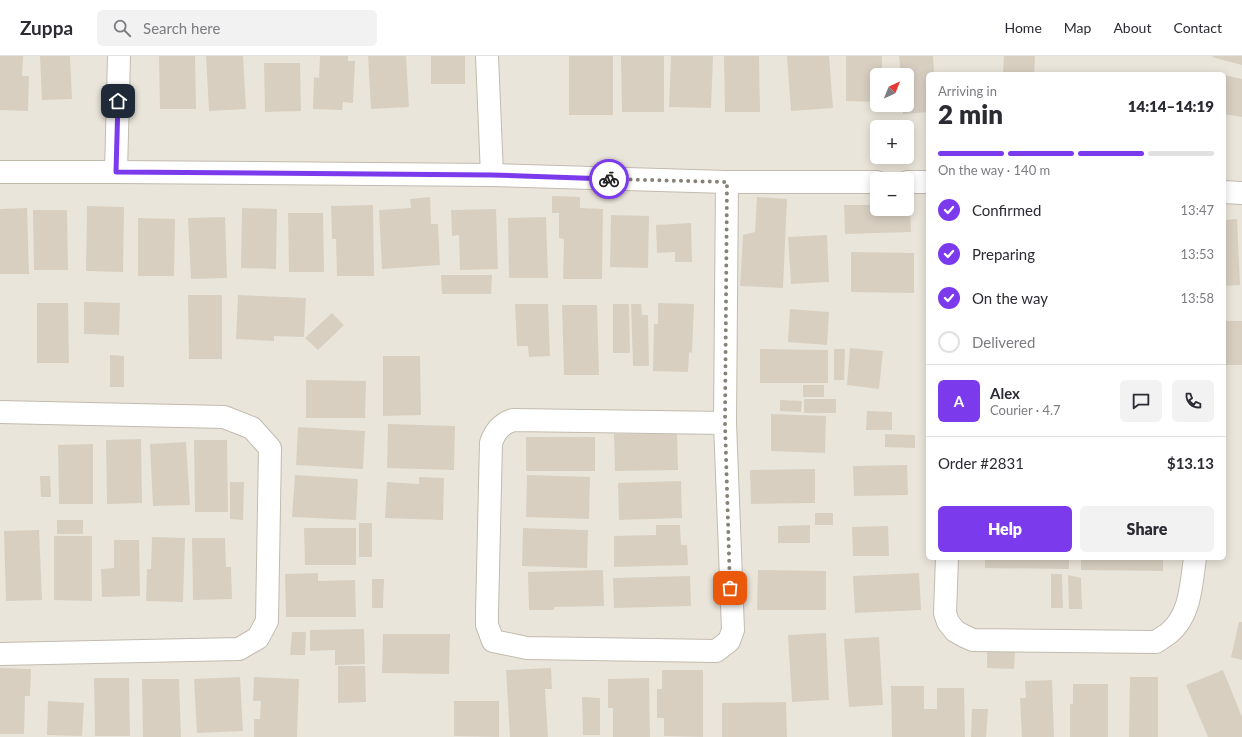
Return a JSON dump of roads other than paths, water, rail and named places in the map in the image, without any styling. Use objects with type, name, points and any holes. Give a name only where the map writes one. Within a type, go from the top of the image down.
[{"type":"street","points":[[116,172],[119,56]]},
{"type":"street","points":[[487,56],[492,175]]},
{"type":"street","points":[[0,172],[492,175],[727,182],[870,182]]},
{"type":"street","points":[[725,423],[513,420],[504,423],[498,428],[491,443],[487,613],[487,626],[493,641],[527,648],[716,651],[729,641],[733,630],[725,423],[727,182]]},
{"type":"street","points":[[914,182],[926,182]]},
{"type":"street","points":[[1226,192],[1242,193]]},
{"type":"street","points":[[0,412],[224,417],[252,428],[270,448],[267,621],[258,638],[238,648],[0,654]]},
{"type":"street","points":[[947,560],[945,613],[948,622],[955,631],[973,640],[1156,642],[1169,633],[1179,623],[1185,611],[1189,600],[1195,560]]}]
